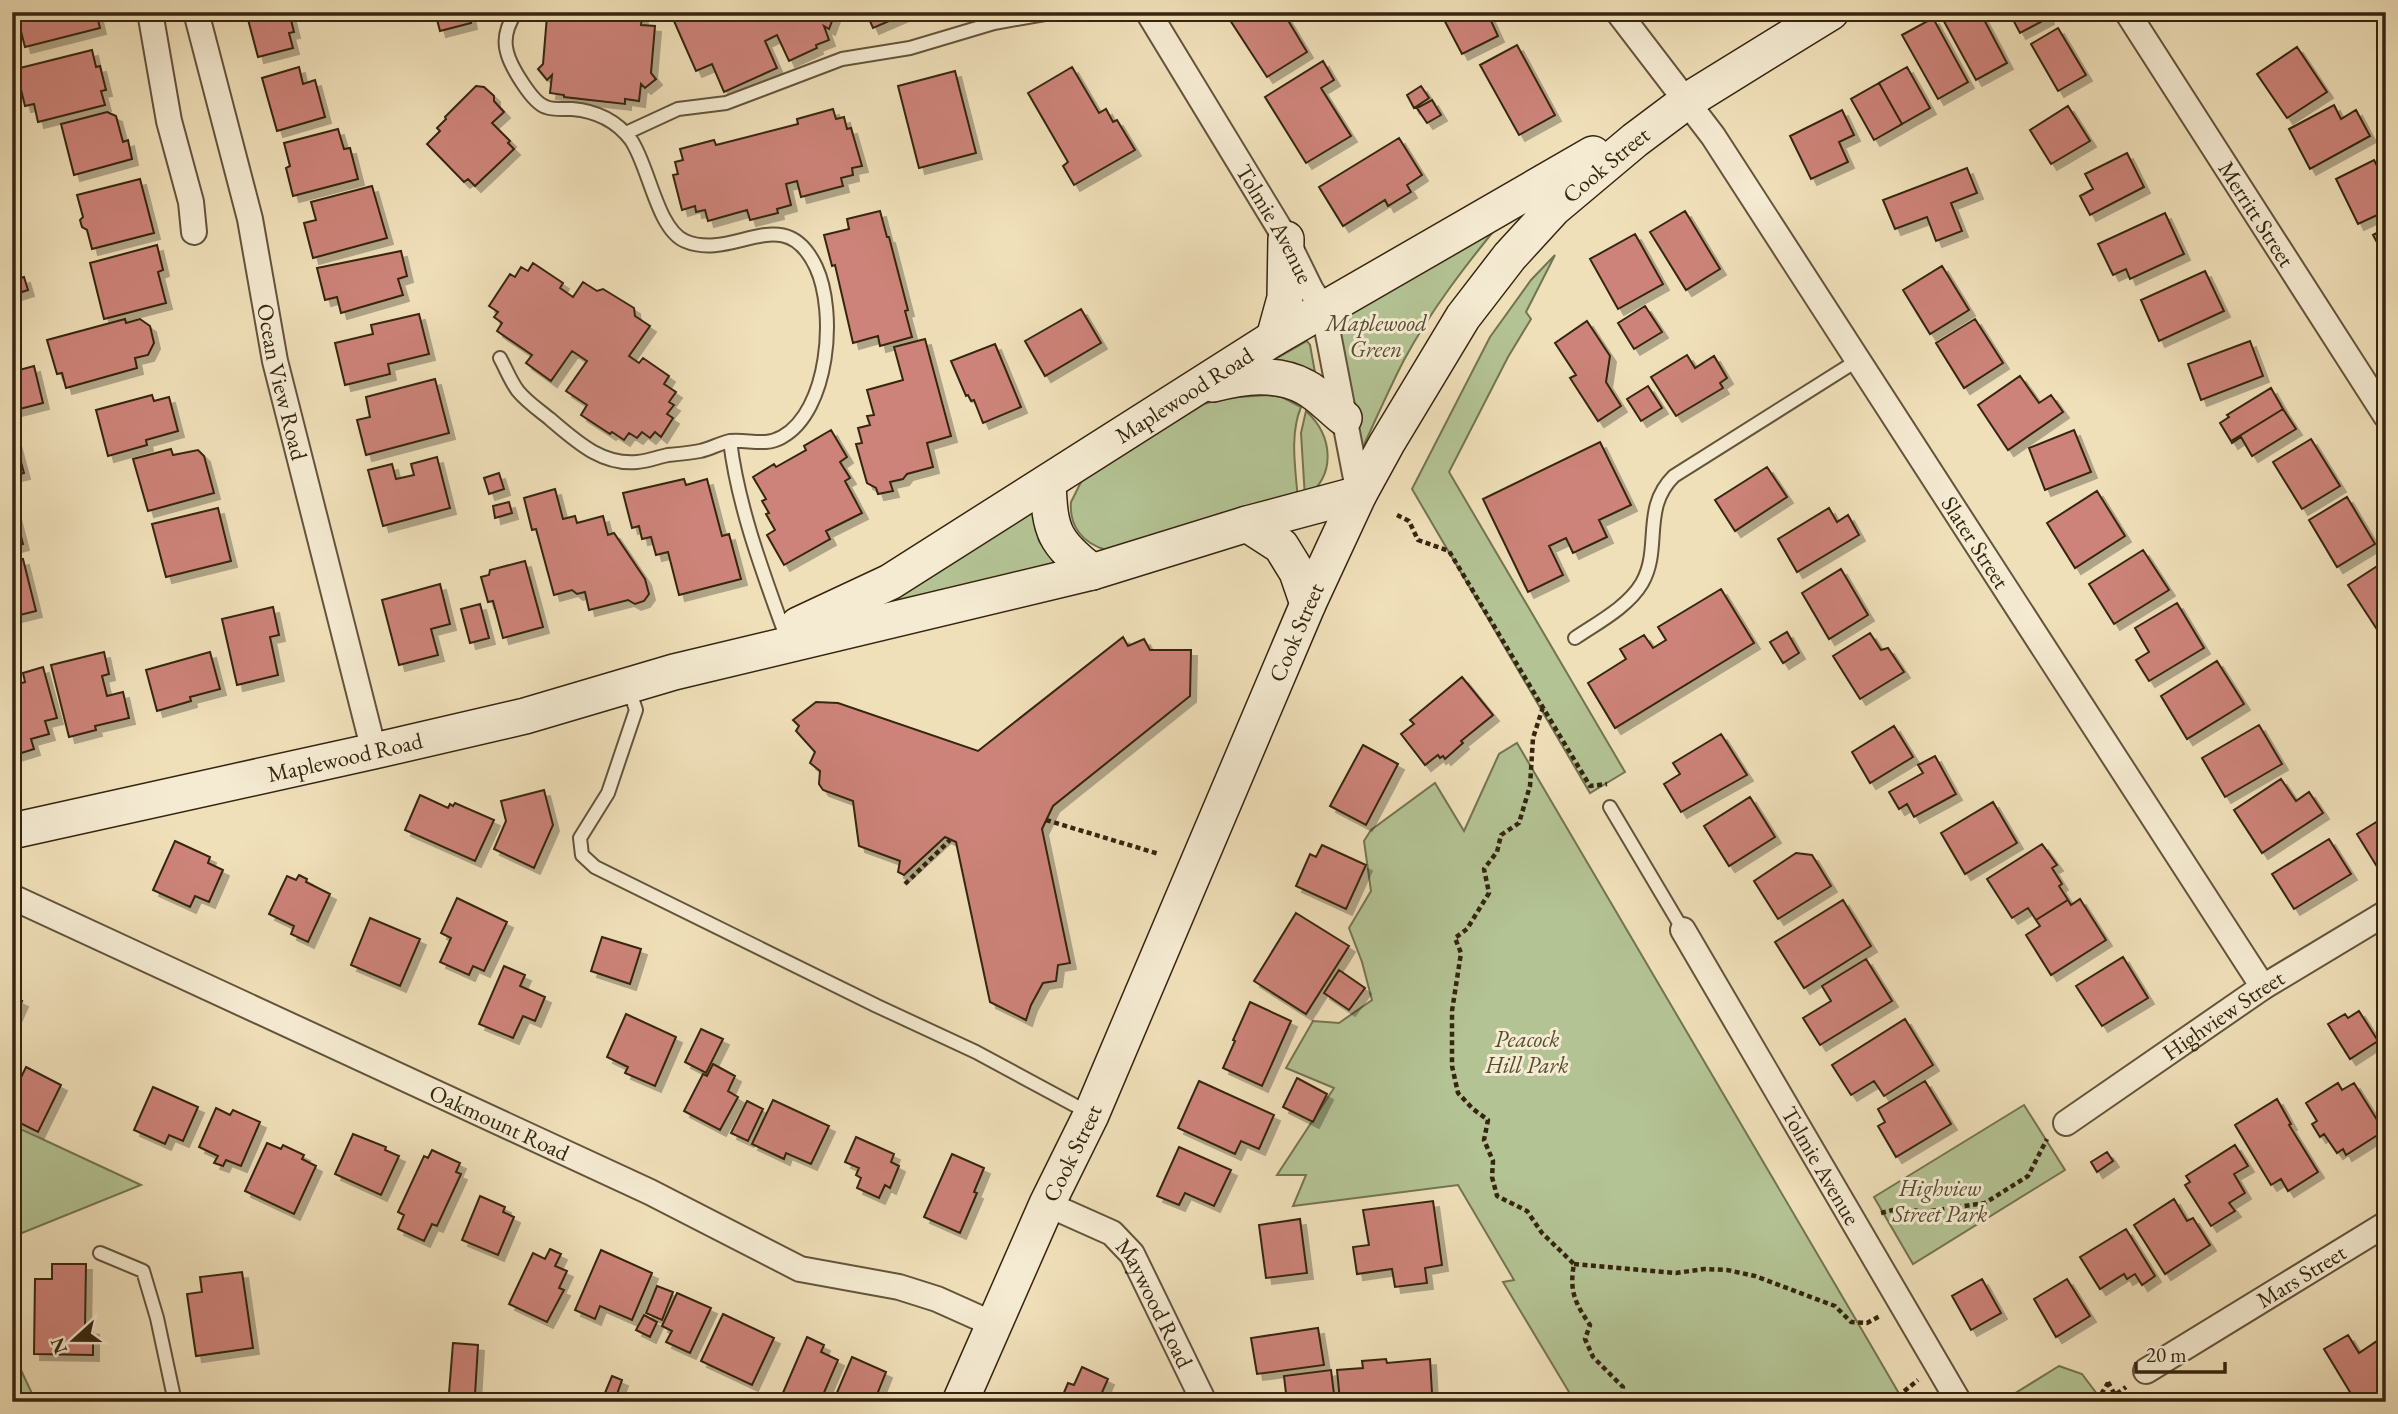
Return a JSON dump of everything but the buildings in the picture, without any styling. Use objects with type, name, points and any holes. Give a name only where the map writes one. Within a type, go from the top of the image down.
[{"type":"street","points":[[150,12],[169,121],[191,202],[194,232]]},
{"type":"street","name":"Ocean View Road","points":[[196,12],[250,219],[275,361],[374,751]]},
{"type":"street","name":"Tolmie Avenue","points":[[1148,12],[1286,239],[1323,308],[1359,494]]},
{"type":"street","name":"Slater Street","points":[[1618,12],[1713,136],[2263,987]]},
{"type":"street","name":"Cook Street","points":[[960,1402],[1047,1204],[1091,1115],[1308,604],[1359,494],[1463,317],[1510,256],[1554,208],[1635,140],[1687,101],[1831,12]]},
{"type":"street","name":"Merritt Street","points":[[2127,12],[2386,416]]},
{"type":"street","name":"Maplewood Road","points":[[674,672],[784,631],[848,604],[890,582],[1323,308],[1687,101]]},
{"type":"street","points":[[1274,338],[1286,298],[1286,239]]},
{"type":"street","points":[[1196,388],[1248,376],[1282,379],[1304,386],[1344,418]]},
{"type":"street","points":[[1048,483],[1050,519],[1064,549],[1092,572]]},
{"type":"street","name":"Maplewood Road","points":[[12,831],[525,716],[674,672],[1092,572],[1247,524],[1359,494]]},
{"type":"street","points":[[1247,524],[1282,546],[1297,572],[1308,604]]},
{"type":"street","name":"Oakmount Road","points":[[12,897],[650,1192],[800,1269],[898,1287],[937,1299],[995,1325]]},
{"type":"street","name":"Highview Street","points":[[2066,1123],[2263,987],[2386,913]]},
{"type":"street","name":"Tolmie Avenue","points":[[1683,930],[1959,1402]]},
{"type":"street","name":"Maywood Road","points":[[1047,1204],[1112,1233],[1132,1254],[1204,1402]]},
{"type":"street","name":"Mars Street","points":[[2146,1371],[2386,1224]]},
{"type":"lane","points":[[500,358],[516,389],[584,448],[621,462],[639,462],[702,451],[730,441],[768,443],[783,437],[799,424],[811,407],[820,380],[828,330],[818,271],[808,252],[795,239],[782,234],[766,234],[715,245],[698,245],[681,240],[668,226],[658,206],[644,164],[626,133],[601,115],[583,110],[545,107],[533,99],[506,51],[507,26],[516,12]]},
{"type":"lane","points":[[626,133],[678,109],[726,103],[842,59],[910,48],[993,23],[1056,12]]},
{"type":"lane","points":[[1575,638],[1607,617],[1641,584],[1647,571],[1655,506],[1665,485],[1674,476],[1858,359]]},
{"type":"lane","points":[[730,441],[733,469],[784,631]]},
{"type":"lane","points":[[628,685],[636,710],[608,793],[580,838],[582,855],[595,867],[976,1052],[1091,1115]]},
{"type":"lane","points":[[1610,807],[1683,930]]},
{"type":"lane","points":[[100,1253],[143,1271],[157,1318],[175,1402]]},
{"type":"path","points":[[1397,514],[1409,521],[1418,540],[1449,551],[1590,786],[1609,783],[1610,807]]},
{"type":"path","points":[[1544,707],[1533,738],[1530,786],[1519,823],[1501,835],[1497,852],[1484,869],[1489,894],[1467,929],[1455,937],[1461,953],[1452,1011],[1452,1066],[1458,1093],[1488,1120],[1484,1140],[1493,1161],[1492,1177],[1497,1196],[1527,1211],[1542,1233],[1574,1264],[1676,1273],[1704,1269],[1727,1270],[1755,1276],[1835,1306],[1851,1322],[1867,1323],[1902,1304]]},
{"type":"path","points":[[1046,820],[1158,854]]},
{"type":"path","points":[[905,884],[950,840]]},
{"type":"path","points":[[1852,1218],[1901,1208],[1924,1212],[1985,1203],[2028,1176],[2047,1138],[2066,1123]]},
{"type":"path","points":[[1574,1264],[1570,1285],[1579,1309],[1590,1325],[1585,1339],[1594,1357],[1623,1387],[1621,1402]]},
{"type":"path","points":[[2100,1402],[2100,1396],[2108,1382],[2115,1395]]},
{"type":"green space","name":"Maplewood Green","points":[[1501,222],[1425,324],[1404,360],[1362,449],[1336,319]]},
{"type":"green space","name":"Maplewood Green","points":[[1555,255],[1526,312],[1531,319],[1508,357],[1449,472],[1625,772],[1590,793],[1412,489],[1490,337],[1531,280]]},
{"type":"green space","points":[[1307,341],[1316,378],[1265,365]]},
{"type":"green space","points":[[1269,395],[1282,397],[1301,407],[1294,442],[1298,501],[1106,550],[1079,533],[1072,519],[1071,502],[1082,480],[1204,404],[1224,398]]},
{"type":"green space","points":[[1306,411],[1322,432],[1328,455],[1322,478],[1305,498],[1301,433]]},
{"type":"green space","points":[[1032,511],[1039,541],[1056,565],[882,607]]},
{"type":"green space","name":"Peacock Hill Park","points":[[1517,743],[1904,1402],[1575,1402],[1503,1282],[1514,1280],[1458,1185],[1293,1206],[1306,1175],[1277,1175],[1334,1088],[1286,1068],[1313,1021],[1339,1023],[1372,1000],[1349,928],[1371,891],[1364,841],[1371,830],[1435,783],[1464,831],[1499,754]]},
{"type":"green space","name":"Highview Street Park","points":[[2024,1105],[2065,1170],[1913,1264],[1874,1197]]},
{"type":"green space","points":[[12,1125],[141,1185],[12,1237]]},
{"type":"green space","points":[[12,1351],[36,1402],[12,1402]]},
{"type":"green space","points":[[2059,1366],[2082,1374],[2103,1402],[2001,1402]]}]
